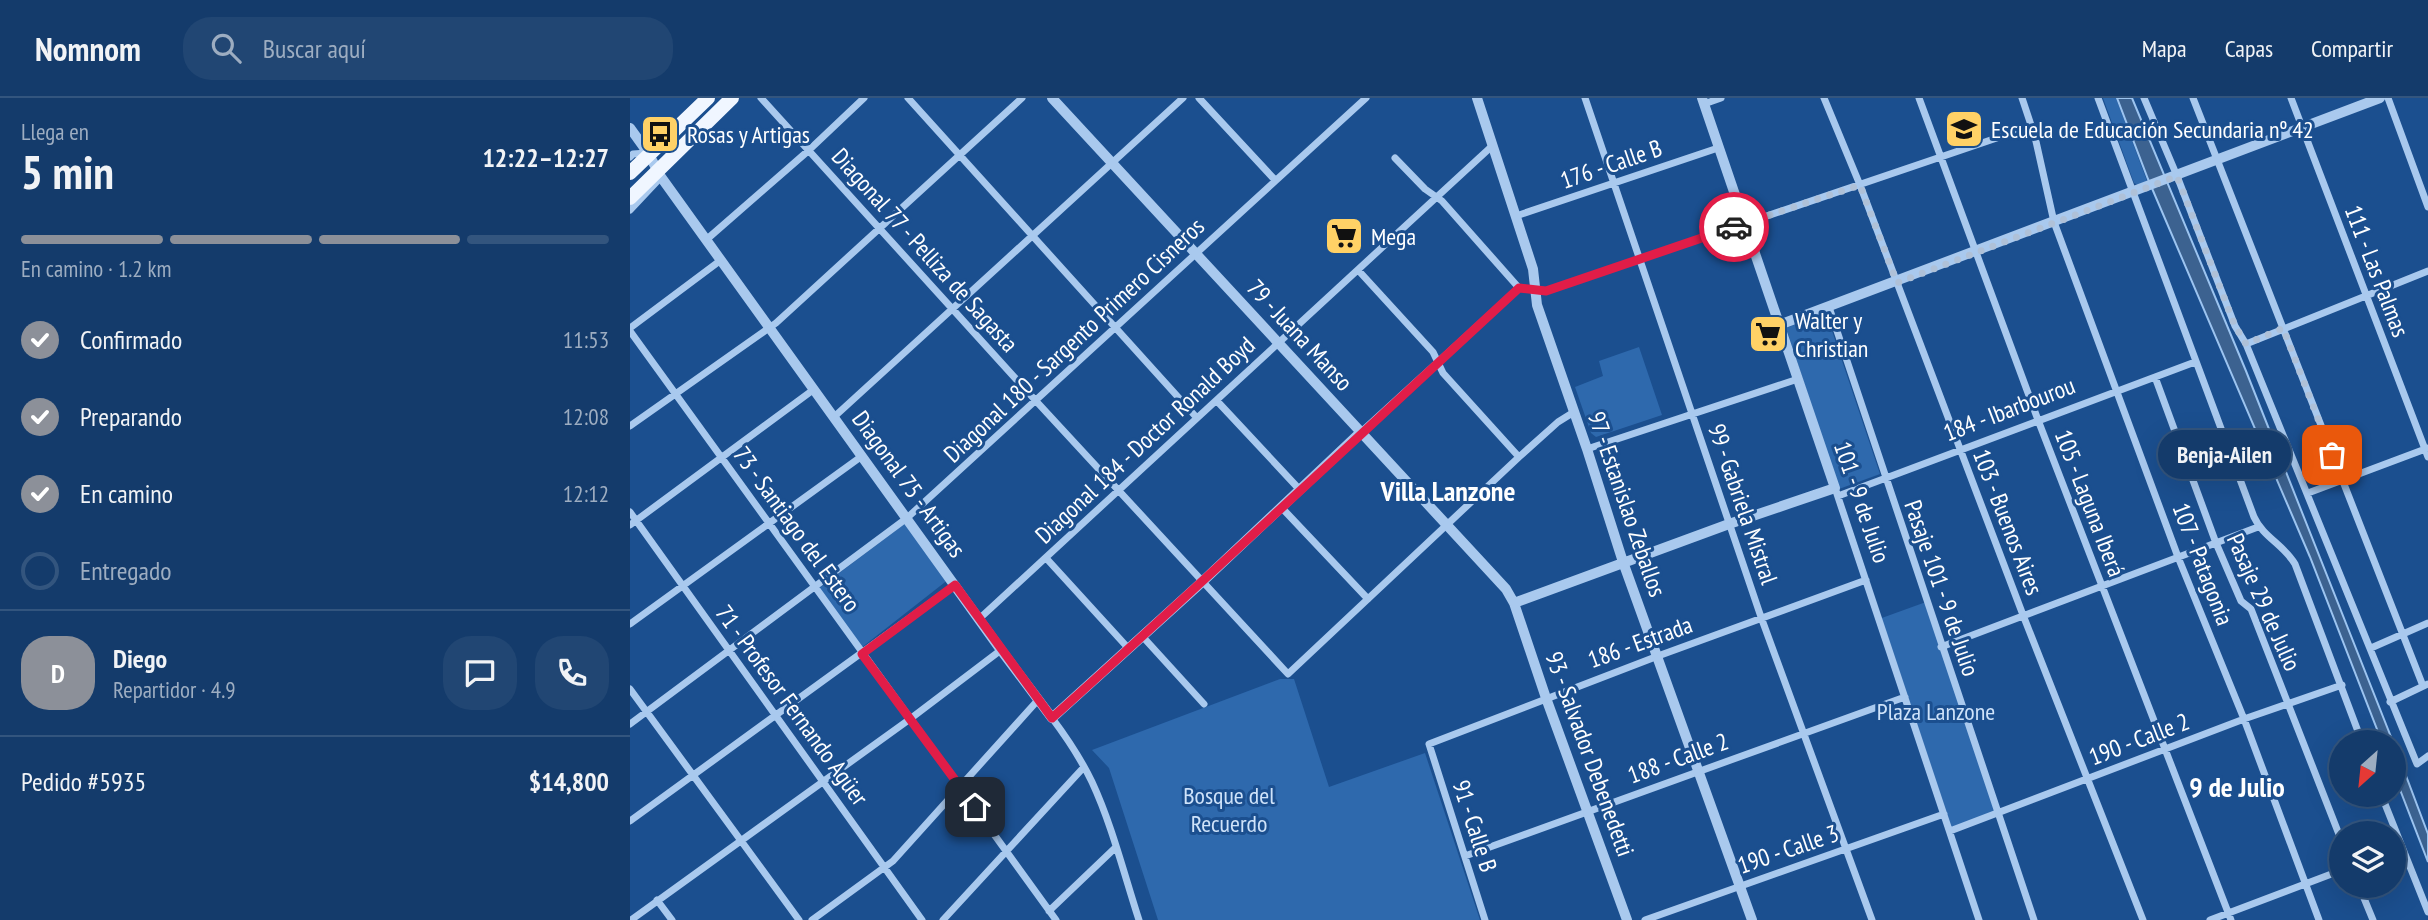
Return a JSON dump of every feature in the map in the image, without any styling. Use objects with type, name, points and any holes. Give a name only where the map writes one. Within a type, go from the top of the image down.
[{"type":"main road","points":[[630,173],[708,98]]},
{"type":"main road","points":[[630,198],[659,174],[732,98]]},
{"type":"street","name":"Diagonal 77 - Pelliza de Sagasta","points":[[761,98],[1288,674],[1368,600]]},
{"type":"street","points":[[706,240],[864,98]]},
{"type":"street","points":[[908,98],[1197,418]]},
{"type":"street","points":[[630,426],[770,327],[881,229],[1022,98]]},
{"type":"street","name":"79 - Juana Manso","points":[[1052,98],[1506,589],[1514,603]]},
{"type":"street","points":[[834,417],[1183,98]]},
{"type":"street","points":[[1199,98],[1275,180]]},
{"type":"street","name":"Diagonal 180 - Sargento Primero Cisneros","points":[[630,724],[907,518],[1366,98]]},
{"type":"street","name":"97 - Estanislao Zeballos","points":[[1477,98],[1533,269],[1537,305],[1623,562],[1752,920]]},
{"type":"street","name":"99 - Gabriela Mistral","points":[[1584,98],[1760,617],[1872,920]]},
{"type":"street","points":[[1703,101],[1721,98]]},
{"type":"street","name":"103 - Buenos Aires","points":[[1824,98],[2143,920]]},
{"type":"street","name":"105 - Laguna Iberá","points":[[1919,98],[2038,420],[2230,917]]},
{"type":"street","name":"107 - Patagonia","points":[[2022,98],[2032,126],[2054,222],[2178,557],[2244,719],[2319,920]]},
{"type":"street","points":[[2098,98],[2259,527],[2286,551],[2295,564],[2358,730]]},
{"type":"street","points":[[2144,98],[2172,178],[2235,326],[2246,344],[2417,764],[2428,756]]},
{"type":"street","points":[[2193,98],[2402,635],[2426,685],[2390,702]]},
{"type":"street","name":"111 - Las Palmas","points":[[2291,98],[2365,296],[2427,451]]},
{"type":"street","points":[[1779,325],[1897,283],[2381,98]]},
{"type":"street","points":[[2388,98],[2428,207]]},
{"type":"street","name":"101 - 9 de Julio","points":[[1703,101],[1837,492],[1979,920]]},
{"type":"street","points":[[1395,158],[1437,198],[1519,288],[1546,291],[2032,126]]},
{"type":"street","name":"Diagonal 75 - Artigas","points":[[630,128],[659,174],[1052,718],[1084,767],[1107,820],[1139,920]]},
{"type":"street","name":"Diagonal 184 - Doctor Ronald Boyd","points":[[979,619],[1492,147]]},
{"type":"street","name":"176 - Calle B","points":[[1516,216],[1718,148]]},
{"type":"street","points":[[630,157],[648,153]]},
{"type":"street","points":[[630,210],[659,174]]},
{"type":"street","points":[[630,329],[721,260]]},
{"type":"street","points":[[1358,270],[1433,352],[1443,373],[1519,457]]},
{"type":"street","points":[[2246,344],[2428,271]]},
{"type":"street","points":[[1052,718],[1519,288]]},
{"type":"street","name":"Pasaje 101 - 9 de Julio","points":[[1829,307],[2034,920]]},
{"type":"street","name":"73 - Santiago del Estero","points":[[630,329],[1056,920]]},
{"type":"street","name":"184 - Ibarbourou","points":[[1514,603],[1729,524],[1885,478],[2195,362]]},
{"type":"street","name":"Pasaje 29 de Julio","points":[[2155,377],[2217,543],[2241,601],[2251,609],[2333,821]]},
{"type":"street","points":[[1587,449],[1798,379]]},
{"type":"street","points":[[633,523],[813,390]]},
{"type":"street","points":[[1217,401],[1300,490]]},
{"type":"street","points":[[1282,508],[1368,600],[1519,457],[1558,422],[1574,412]]},
{"type":"street","points":[[2308,493],[2427,451]]},
{"type":"street","points":[[630,624],[862,456]]},
{"type":"street","name":"71 - Profesor Fernando Agüer","points":[[630,512],[633,523],[682,586],[922,920]]},
{"type":"street","points":[[1941,646],[2259,527]]},
{"type":"street","points":[[1046,558],[1129,649]]},
{"type":"street","name":"186 - Estrada","points":[[1429,744],[1760,617],[1866,580]]},
{"type":"street","points":[[630,821],[955,585]]},
{"type":"street","name":"93 - Salvador Debenedetti","points":[[1514,603],[1628,920]]},
{"type":"street","points":[[2371,648],[2428,623]]},
{"type":"street","points":[[1143,637],[1204,704]]},
{"type":"street","points":[[631,920],[1001,650]]},
{"type":"street","name":"190 - Calle 2","points":[[1950,831],[2244,719],[2342,685]]},
{"type":"street","points":[[630,689],[799,920]]},
{"type":"street","name":"188 - Calle 2","points":[[1465,856],[1905,697]]},
{"type":"street","points":[[812,920],[885,868],[1038,700]]},
{"type":"street","name":"91 - Calle B","points":[[1429,744],[1485,920]]},
{"type":"street","points":[[943,920],[1084,767]]},
{"type":"street","name":"190 - Calle 3","points":[[1645,920],[1944,814]]},
{"type":"street","points":[[1049,911],[1115,848]]},
{"type":"street","points":[[2406,864],[2428,912]]},
{"type":"street","points":[[2210,920],[2230,917],[2329,875]]},
{"type":"street","points":[[2364,898],[2372,920]]},
{"type":"street","points":[[657,900],[672,920]]},
{"type":"green space","points":[[2103,98],[2116,98],[2147,181],[2138,185],[2134,183]]},
{"type":"green space","points":[[1826,313],[1880,474],[1839,489],[1786,328]]},
{"type":"green space","points":[[1639,347],[1662,415],[1596,437],[1591,433],[1575,387],[1603,376],[1599,361]]},
{"type":"green space","points":[[907,522],[949,579],[861,648],[818,589]]},
{"type":"green space","name":"Plaza Lanzone","points":[[1926,602],[1998,813],[1950,831],[1879,619]]},
{"type":"green space","name":"Bosque del Recuerdo","points":[[1280,679],[1294,679],[1329,787],[1425,753],[1480,920],[1158,920],[1109,768],[1092,750]]},
{"type":"shaded area","points":[[2117,98],[2132,98],[2246,371],[2388,730],[2377,730],[2310,557],[2148,179]]},
{"type":"shaded area","points":[[2406,776],[2428,834],[2428,862],[2406,805]]},
{"type":"way so far","points":[[1734,227],[1860,185],[1897,283],[2177,176],[2235,326],[2246,344],[2283,328],[2332,455]]},
{"type":"place","name":"Escuela de Educación Secundaria nº 42","points":[[1964,129]]},
{"type":"place","name":"Rosas y Artigas","points":[[660,134]]},
{"type":"place","name":"Mega","points":[[1344,236]]},
{"type":"place","name":"Walter y Christian","points":[[1768,334]]},
{"type":"place","name":"Benja-Ailen","points":[[2332,455]]},
{"type":"district","name":"Villa Lanzone","points":[[1448,490]]},
{"type":"district","name":"9 de Julio","points":[[2237,786]]},
{"type":"route","points":[[975,807],[862,654],[955,585],[1052,718],[1519,288],[1546,291],[1734,227]]}]
